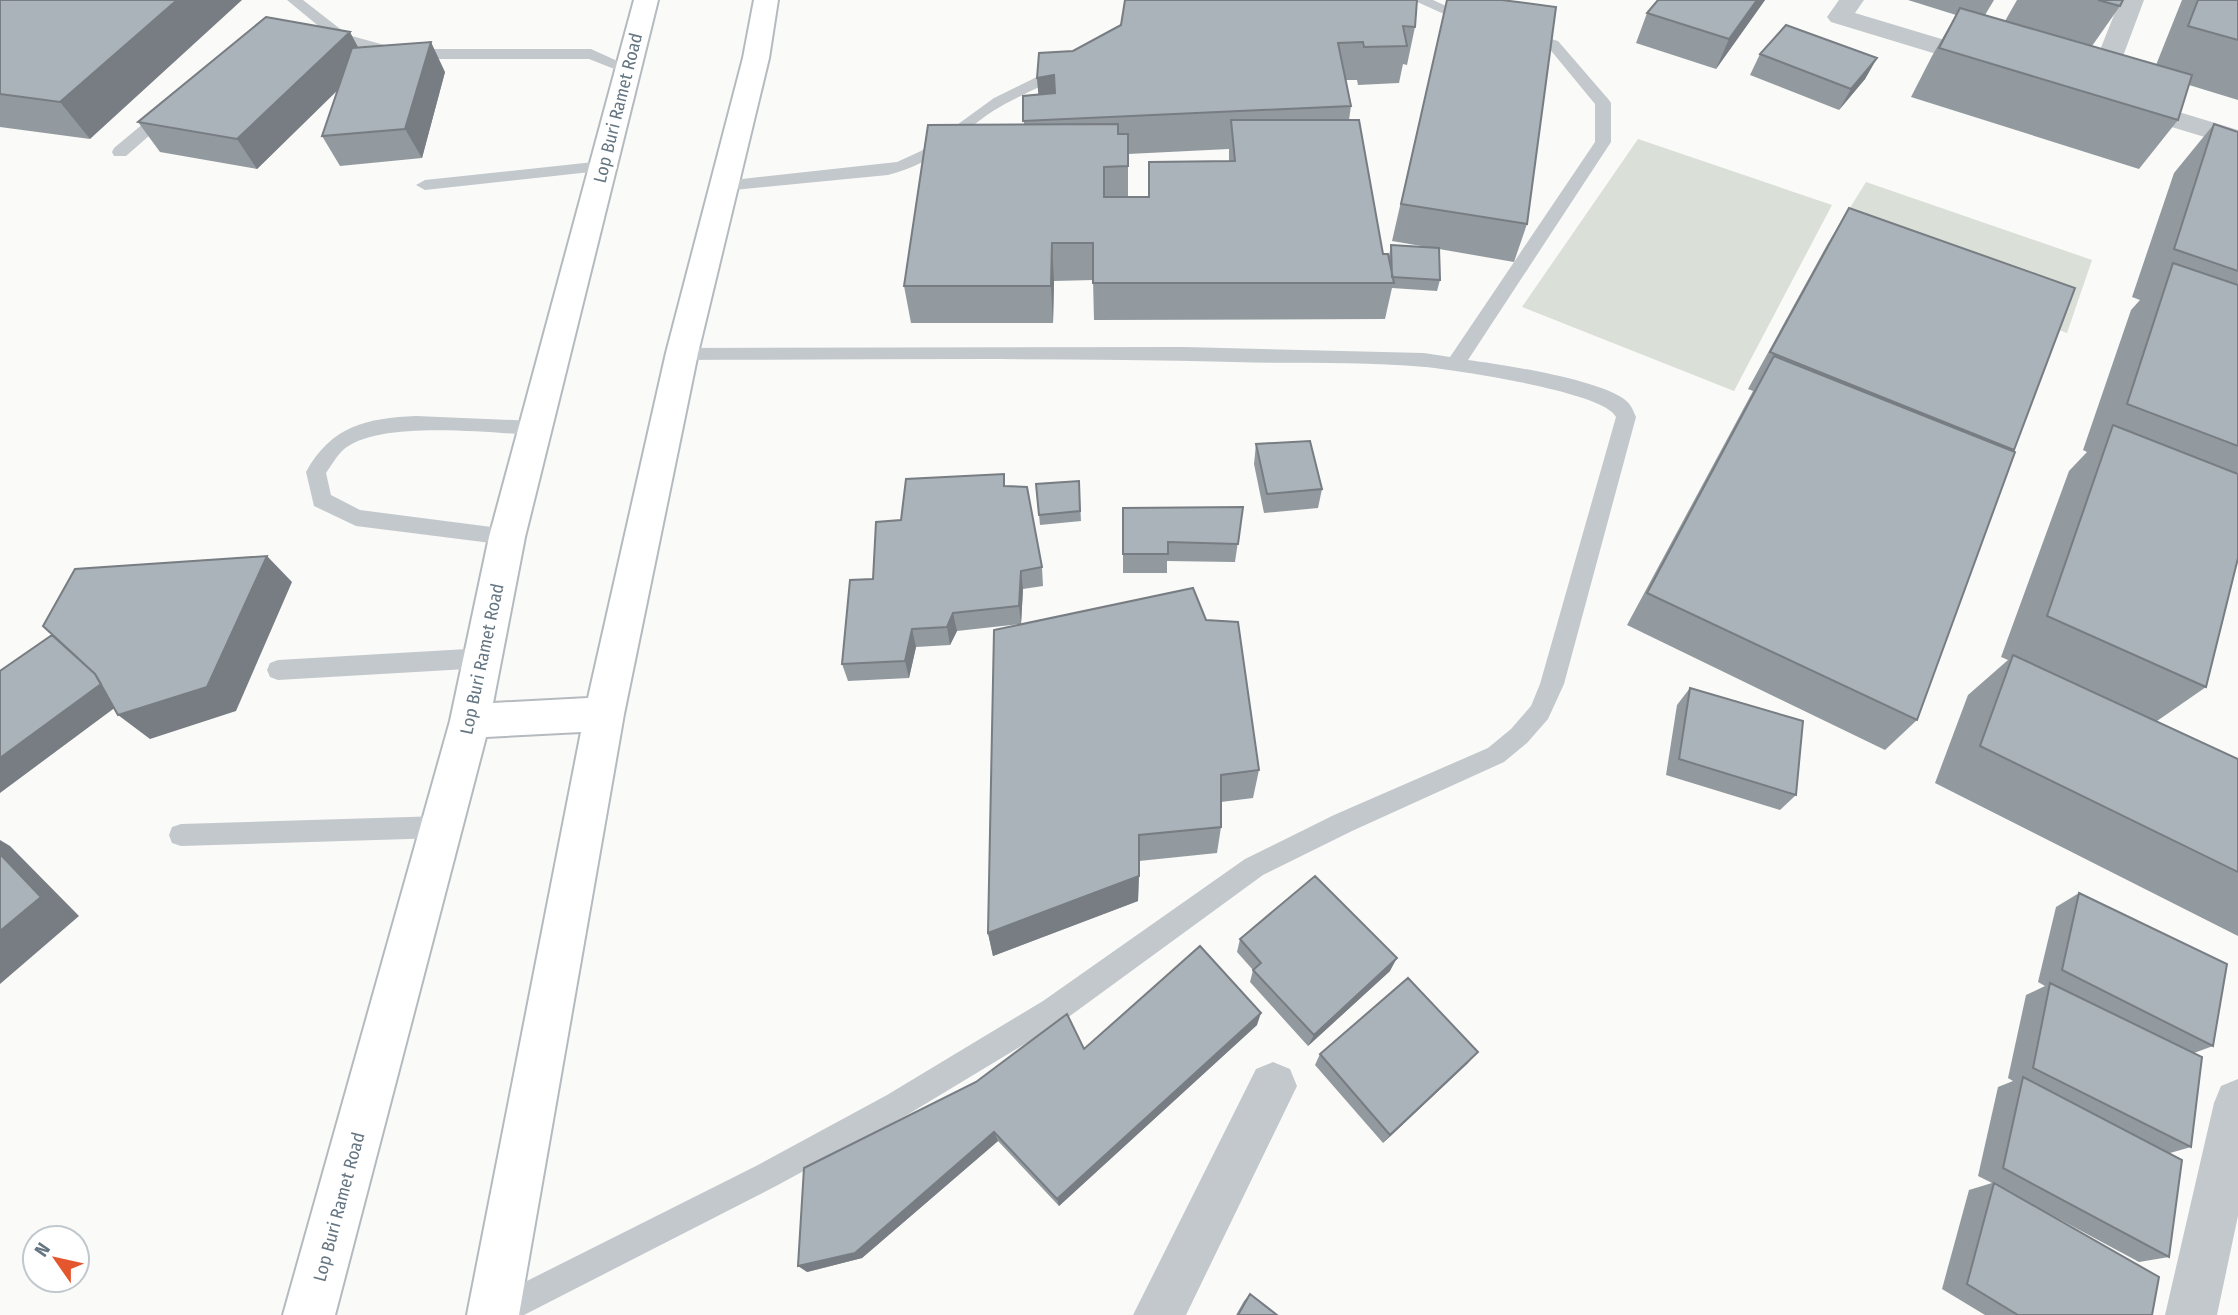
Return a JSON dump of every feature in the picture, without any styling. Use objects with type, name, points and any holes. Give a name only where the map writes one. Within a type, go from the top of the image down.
[{"type":"main road","name":"Lop Buri Ramet Road","points":[[309,1315],[470,721],[507,537],[646,0]]},
{"type":"main road","points":[[493,1315],[604,714],[682,353],[756,58],[766,0]]},
{"type":"main road","points":[[470,721],[604,714]]},
{"type":"street","points":[[1852,0],[1840,17],[2018,71]]},
{"type":"street","points":[[2132,0],[2082,91],[2238,139]]},
{"type":"street","points":[[1159,1315],[1273,1086]]},
{"type":"street","points":[[2191,1315],[2238,1103]]},
{"type":"lane","points":[[294,0],[343,38]]},
{"type":"lane","points":[[1420,0],[1490,29]]},
{"type":"lane","points":[[1455,364],[1603,142],[1603,103],[1581,81],[1553,44],[1509,32]]},
{"type":"lane","points":[[308,37],[343,38],[397,54],[591,54],[627,69]]},
{"type":"lane","points":[[724,186],[888,170],[912,164],[930,155],[980,113],[1076,61]]},
{"type":"lane","points":[[120,152],[179,101]]},
{"type":"lane","points":[[425,185],[603,166]]},
{"type":"lane","points":[[493,1315],[766,1176],[897,1105],[1053,1011],[1254,867],[1343,822],[1496,755],[1519,736],[1541,712],[1552,684],[1626,417],[1616,402],[1597,394],[1511,373],[1424,360],[1197,355],[682,353]]},
{"type":"lane","points":[[507,537],[356,518],[321,500],[316,472],[335,444],[380,425],[416,423],[535,428]]},
{"type":"lane","points":[[278,670],[484,658]]},
{"type":"lane","points":[[181,835],[441,827]]},
{"type":"shaded area","points":[[1638,139],[1832,205],[1734,391],[1522,307]]},
{"type":"shaded area","points":[[1866,182],[2092,260],[2067,333],[1827,245]]},
{"type":"building","points":[[0,0],[177,0],[60,102],[0,94]]},
{"type":"building","points":[[1125,0],[1417,0],[1415,27],[1403,26],[1407,46],[1364,47],[1363,42],[1338,43],[1351,106],[1023,121],[1023,96],[1055,93],[1054,75],[1037,78],[1039,53],[1073,51],[1121,25]]},
{"type":"building","points":[[1447,0],[1502,0],[1556,7],[1527,224],[1401,204]]},
{"type":"building","points":[[1658,0],[1757,0],[1729,39],[1647,13]]},
{"type":"building","points":[[2098,0],[2123,0],[2120,6]]},
{"type":"building","points":[[2198,0],[2238,0],[2238,40],[2188,26]]},
{"type":"building","points":[[1960,8],[2192,75],[2178,120],[1939,48]]},
{"type":"building","points":[[266,17],[350,32],[237,139],[138,122]]},
{"type":"building","points":[[1786,25],[1877,58],[1851,89],[1760,54]]},
{"type":"building","points":[[431,42],[405,129],[322,136],[352,48]]},
{"type":"building","points":[[1231,120],[1359,120],[1383,254],[1388,254],[1394,283],[1093,283],[1093,243],[1052,243],[1051,286],[904,286],[928,125],[1118,124],[1118,134],[1128,134],[1128,166],[1104,167],[1104,197],[1149,197],[1149,162],[1235,161]]},
{"type":"building","points":[[2214,124],[2238,132],[2238,271],[2174,249]]},
{"type":"building","points":[[1849,208],[2075,288],[2014,450],[1770,352]]},
{"type":"building","points":[[1391,245],[1439,248],[1440,280],[1392,277]]},
{"type":"building","points":[[2173,263],[2238,285],[2238,446],[2127,404]]},
{"type":"building","points":[[1774,356],[2015,452],[1917,720],[1647,593]]},
{"type":"building","points":[[2113,425],[2238,474],[2238,558],[2206,687],[2047,616]]},
{"type":"building","points":[[1310,441],[1322,489],[1267,494],[1256,444]]},
{"type":"building","points":[[1004,474],[1004,486],[1027,487],[1042,567],[1021,571],[1019,606],[953,613],[947,627],[912,629],[905,661],[842,664],[850,580],[873,579],[876,522],[901,520],[906,479]]},
{"type":"building","points":[[1079,481],[1080,511],[1039,515],[1036,484]]},
{"type":"building","points":[[1243,507],[1238,544],[1168,542],[1168,554],[1123,554],[1123,508]]},
{"type":"building","points":[[267,556],[207,687],[118,715],[95,674],[43,626],[75,569]]},
{"type":"building","points":[[1193,588],[1206,620],[1238,622],[1259,770],[1221,775],[1221,827],[1139,835],[1139,876],[988,933],[994,630]]},
{"type":"building","points":[[52,635],[95,674],[101,684],[0,758],[0,671]]},
{"type":"building","points":[[2013,655],[2238,759],[2238,872],[1980,746]]},
{"type":"building","points":[[1690,688],[1803,721],[1796,795],[1679,759]]},
{"type":"building","points":[[0,854],[41,897],[0,931]]},
{"type":"building","points":[[1315,876],[1397,958],[1314,1035],[1253,970],[1261,963],[1240,939]]},
{"type":"building","points":[[2079,893],[2227,964],[2213,1046],[2062,970]]},
{"type":"building","points":[[1200,946],[1261,1013],[1057,1199],[994,1132],[855,1253],[798,1266],[804,1168],[976,1082],[1067,1014],[1084,1049]]},
{"type":"building","points":[[1408,978],[1478,1052],[1390,1135],[1320,1054]]},
{"type":"building","points":[[2050,983],[2202,1057],[2191,1147],[2033,1068]]},
{"type":"building","points":[[2023,1077],[2182,1160],[2169,1257],[2003,1168]]},
{"type":"building","points":[[1994,1183],[2159,1277],[2152,1315],[2018,1315],[1967,1284]]},
{"type":"building","points":[[1250,1294],[1277,1315],[1238,1315]]}]
